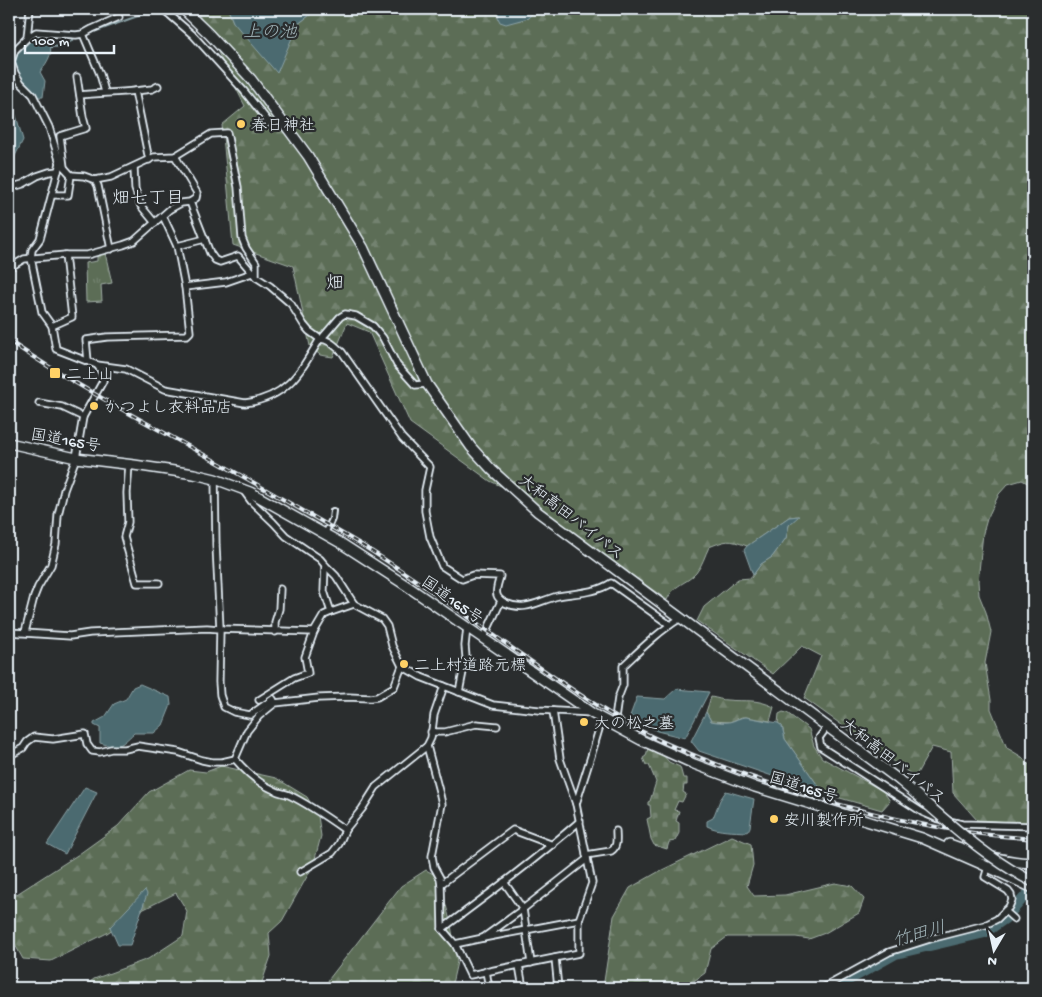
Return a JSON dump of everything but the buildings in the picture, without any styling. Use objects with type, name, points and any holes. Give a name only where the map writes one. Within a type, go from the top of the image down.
[{"type":"highway","name":"大和高田バイパス","points":[[183,9],[250,79],[308,156],[363,247],[427,384],[471,447],[492,470],[538,512],[899,780],[964,836],[1002,864],[1033,882]]},
{"type":"highway","name":"国道165号","points":[[9,443],[76,458],[187,472],[215,479],[258,496],[325,534],[407,586],[593,714],[614,726],[679,758],[755,787],[922,838],[1033,888]]},
{"type":"highway","name":"国道165号","points":[[867,821],[927,836],[981,856],[1033,863]]},
{"type":"street","points":[[27,38],[30,9]]},
{"type":"street","points":[[164,9],[193,35],[244,91],[272,126],[282,119]]},
{"type":"street","points":[[119,17],[83,34],[36,32],[15,50],[11,62],[15,73],[21,83],[33,95],[49,127],[61,167],[71,176],[84,176],[95,180],[111,176],[154,157],[175,156],[211,134],[227,133],[238,187],[242,238],[256,263],[254,275]]},
{"type":"street","points":[[83,34],[100,74],[105,92]]},
{"type":"street","points":[[77,77],[86,128],[60,136],[61,167],[40,239],[32,250],[31,258],[42,312],[52,326],[56,349],[97,364],[126,368],[165,388],[245,403],[258,402],[277,394],[288,386],[321,338],[345,314],[356,316],[373,326],[383,338],[397,365],[415,385],[427,384]]},
{"type":"street","points":[[80,95],[105,92],[114,94],[152,89],[158,86]]},
{"type":"street","points":[[134,90],[149,160]]},
{"type":"street","points":[[9,268],[24,259],[87,255],[134,241],[170,210],[181,203],[190,202],[196,198],[197,193],[175,156]]},
{"type":"street","points":[[9,188],[23,184],[37,176],[61,167]]},
{"type":"street","points":[[134,167],[140,206],[155,224]]},
{"type":"street","points":[[52,195],[68,195],[71,176]]},
{"type":"street","points":[[95,180],[98,186],[111,249]]},
{"type":"street","points":[[190,202],[210,253],[215,260],[220,262],[238,256],[254,275],[291,304],[309,331],[331,342],[342,352],[402,438],[430,467],[425,490],[425,511],[430,538],[442,566],[462,579],[473,575],[500,576],[497,596],[502,601],[513,606],[523,607],[551,598],[601,588],[611,583],[670,624]]},
{"type":"street","points":[[88,361],[86,340],[107,337],[188,335],[190,332],[185,287],[177,246],[163,216]]},
{"type":"street","points":[[177,246],[205,239]]},
{"type":"street","points":[[52,326],[72,317],[65,255]]},
{"type":"street","points":[[185,287],[226,282],[254,275]]},
{"type":"street","points":[[25,632],[34,597],[51,565],[56,544],[58,515],[64,490],[76,458],[83,418],[103,381],[104,376],[97,364]]},
{"type":"street","points":[[39,403],[62,407],[83,418]]},
{"type":"street","points":[[128,464],[128,522],[124,537],[136,583],[159,583]]},
{"type":"street","points":[[215,479],[220,630],[220,695],[224,707],[234,712],[250,715],[273,699],[275,703]]},
{"type":"street","points":[[243,490],[251,501],[286,536],[325,564],[336,576],[354,604],[382,619],[402,666],[421,677],[494,705],[593,714]]},
{"type":"street","points":[[325,534],[332,519],[332,511]]},
{"type":"street","points":[[325,564],[324,591],[331,612]]},
{"type":"street","points":[[275,632],[280,589]]},
{"type":"street","points":[[482,638],[502,601]]},
{"type":"street","points":[[259,700],[294,678],[308,673],[305,657],[314,632],[324,615],[354,604]]},
{"type":"street","points":[[614,726],[618,698],[623,685],[623,666],[670,624],[681,618]]},
{"type":"street","points":[[459,692],[466,657],[467,627]]},
{"type":"street","points":[[9,632],[70,636],[138,630],[207,628],[220,630],[314,632]]},
{"type":"street","points":[[235,759],[247,731],[259,716],[275,703],[319,698],[377,697],[394,688],[402,666]]},
{"type":"street","points":[[300,872],[332,853],[339,844],[345,830],[362,809],[376,787],[427,746],[431,738],[434,715],[444,686]]},
{"type":"street","points":[[427,746],[442,804],[432,856],[441,884],[442,929],[455,944],[470,974],[579,953],[580,920],[592,883],[576,804],[560,759],[553,711]]},
{"type":"street","points":[[576,804],[602,719]]},
{"type":"street","points":[[432,732],[445,732],[476,724],[497,726]]},
{"type":"street","points":[[827,727],[820,738],[821,747],[922,812],[936,818],[962,824],[1033,826]]},
{"type":"street","points":[[9,758],[34,737],[54,739],[85,734],[87,744],[92,751],[100,752],[138,746],[178,752],[212,762],[235,759]]},
{"type":"street","points":[[235,759],[251,776],[263,784],[288,795],[327,817],[345,830]]},
{"type":"street","points":[[442,929],[553,845],[580,820]]},
{"type":"street","points":[[441,884],[513,830],[553,845]]},
{"type":"street","points":[[484,938],[587,857],[614,849],[616,845],[616,832]]},
{"type":"street","points":[[823,988],[889,952],[985,925],[997,919],[1012,900],[1008,891],[985,877],[988,867],[996,863],[1024,872],[1030,872],[1033,868]]},
{"type":"street","points":[[504,882],[524,908],[531,963]]},
{"type":"street","points":[[1005,911],[1014,919]]},
{"type":"street","points":[[455,944],[580,920]]},
{"type":"street","points":[[555,958],[558,988]]},
{"type":"street","points":[[519,965],[523,988]]},
{"type":"street","points":[[486,972],[489,988]]},
{"type":"green space","points":[[196,9],[228,9],[233,22],[295,33],[298,24],[310,15],[311,9],[499,9],[498,18],[522,20],[528,18],[536,9],[1033,9],[1033,486],[1022,480],[1008,484],[999,494],[987,519],[983,533],[978,581],[979,595],[991,632],[985,663],[991,709],[1007,748],[1022,757],[1031,767],[1033,775],[1033,821],[1029,823],[977,820],[953,793],[951,752],[932,747],[915,777],[804,698],[821,656],[802,646],[773,674],[697,621],[704,607],[738,579],[751,578],[761,564],[772,557],[786,538],[789,525],[798,516],[789,517],[747,546],[728,541],[709,547],[696,573],[673,590],[667,600],[531,500],[490,481],[410,423],[369,332],[347,323],[333,357],[320,355],[310,346],[293,266],[233,245],[222,125],[245,106]]},
{"type":"green space","points":[[105,253],[112,283],[101,285],[102,301],[86,302],[85,263],[97,261],[97,255]]},
{"type":"green space","points":[[711,697],[725,700],[756,701],[774,707],[770,721],[742,717],[730,722],[711,721],[706,712]]},
{"type":"green space","points":[[783,712],[809,729],[814,746],[822,758],[883,791],[890,801],[882,810],[819,792],[819,787],[785,739],[782,726],[778,723],[779,714]]},
{"type":"green space","points":[[648,748],[663,755],[669,762],[680,767],[683,778],[687,778],[687,785],[684,785],[683,792],[686,794],[682,802],[678,801],[674,810],[679,811],[676,821],[679,823],[679,833],[675,841],[669,842],[667,849],[654,845],[647,819],[651,817],[648,802],[656,782],[649,765],[646,765],[643,758],[646,756]]},
{"type":"green space","points":[[221,766],[276,778],[307,797],[318,816],[321,836],[313,866],[282,921],[269,933],[271,956],[260,988],[82,988],[94,979],[148,959],[183,936],[187,911],[176,893],[138,912],[107,933],[51,961],[23,959],[9,934],[9,899],[79,854],[118,826],[149,792],[189,770],[206,772]]},
{"type":"green space","points":[[732,836],[751,844],[753,865],[747,886],[754,896],[785,895],[835,883],[852,886],[864,899],[859,913],[825,933],[809,939],[796,937],[727,937],[711,949],[705,973],[684,988],[603,988],[614,916],[630,888],[658,872]]},
{"type":"green space","points":[[426,870],[439,877],[451,925],[457,962],[451,988],[325,988],[329,979],[401,886]]},
{"type":"water","name":"上の池","points":[[228,9],[311,9],[310,15],[298,24],[277,73],[233,22]]},
{"type":"water","points":[[499,9],[536,9],[528,18],[506,24],[500,22],[498,18]]},
{"type":"water","points":[[35,37],[49,37],[51,48],[50,56],[40,72],[45,81],[43,97],[38,97],[31,89],[13,62],[15,56]]},
{"type":"water","points":[[9,91],[23,140],[9,168]]},
{"type":"water","points":[[799,516],[789,525],[786,538],[772,557],[761,564],[753,575],[744,550],[747,546],[789,517]]},
{"type":"water","points":[[140,684],[170,697],[171,705],[163,725],[154,733],[134,733],[119,745],[111,746],[100,743],[100,728],[94,725],[94,723],[105,717],[114,704],[126,699],[133,687]]},
{"type":"water","points":[[676,689],[709,692],[685,738],[657,731],[630,716],[637,697],[665,699]]},
{"type":"water","points":[[706,712],[711,721],[715,722],[729,722],[746,717],[778,723],[782,726],[785,739],[819,787],[819,792],[699,751],[691,741]]},
{"type":"water","points":[[85,787],[97,792],[65,854],[47,844]]},
{"type":"water","points":[[726,791],[754,799],[748,831],[721,830],[707,826],[707,821],[713,818],[720,800]]},
{"type":"water","points":[[145,890],[147,894],[130,945],[118,945],[110,927]]},
{"type":"waterway","points":[[91,33],[157,9]]},
{"type":"waterway","points":[[51,47],[66,46],[75,37]]},
{"type":"waterway","name":"竹田川","points":[[835,988],[896,954],[985,933],[1005,919],[1027,894],[1033,892]]},
{"type":"railway","points":[[9,341],[98,396],[360,544],[424,586],[581,696],[646,734],[729,769],[833,803],[921,824],[981,834],[1033,839]]},
{"type":"place","name":"春日神社","points":[[241,124]]},
{"type":"place","name":"二上山","points":[[55,373]]},
{"type":"place","name":"かつよし衣料品店","points":[[94,406]]},
{"type":"place","name":"二上村道路元標","points":[[404,664]]},
{"type":"place","name":"大の松之墓","points":[[584,722]]},
{"type":"place","name":"安川製作所","points":[[774,819]]},
{"type":"district","name":"畑七丁目","points":[[148,197]]},
{"type":"district","name":"畑","points":[[335,282]]}]
